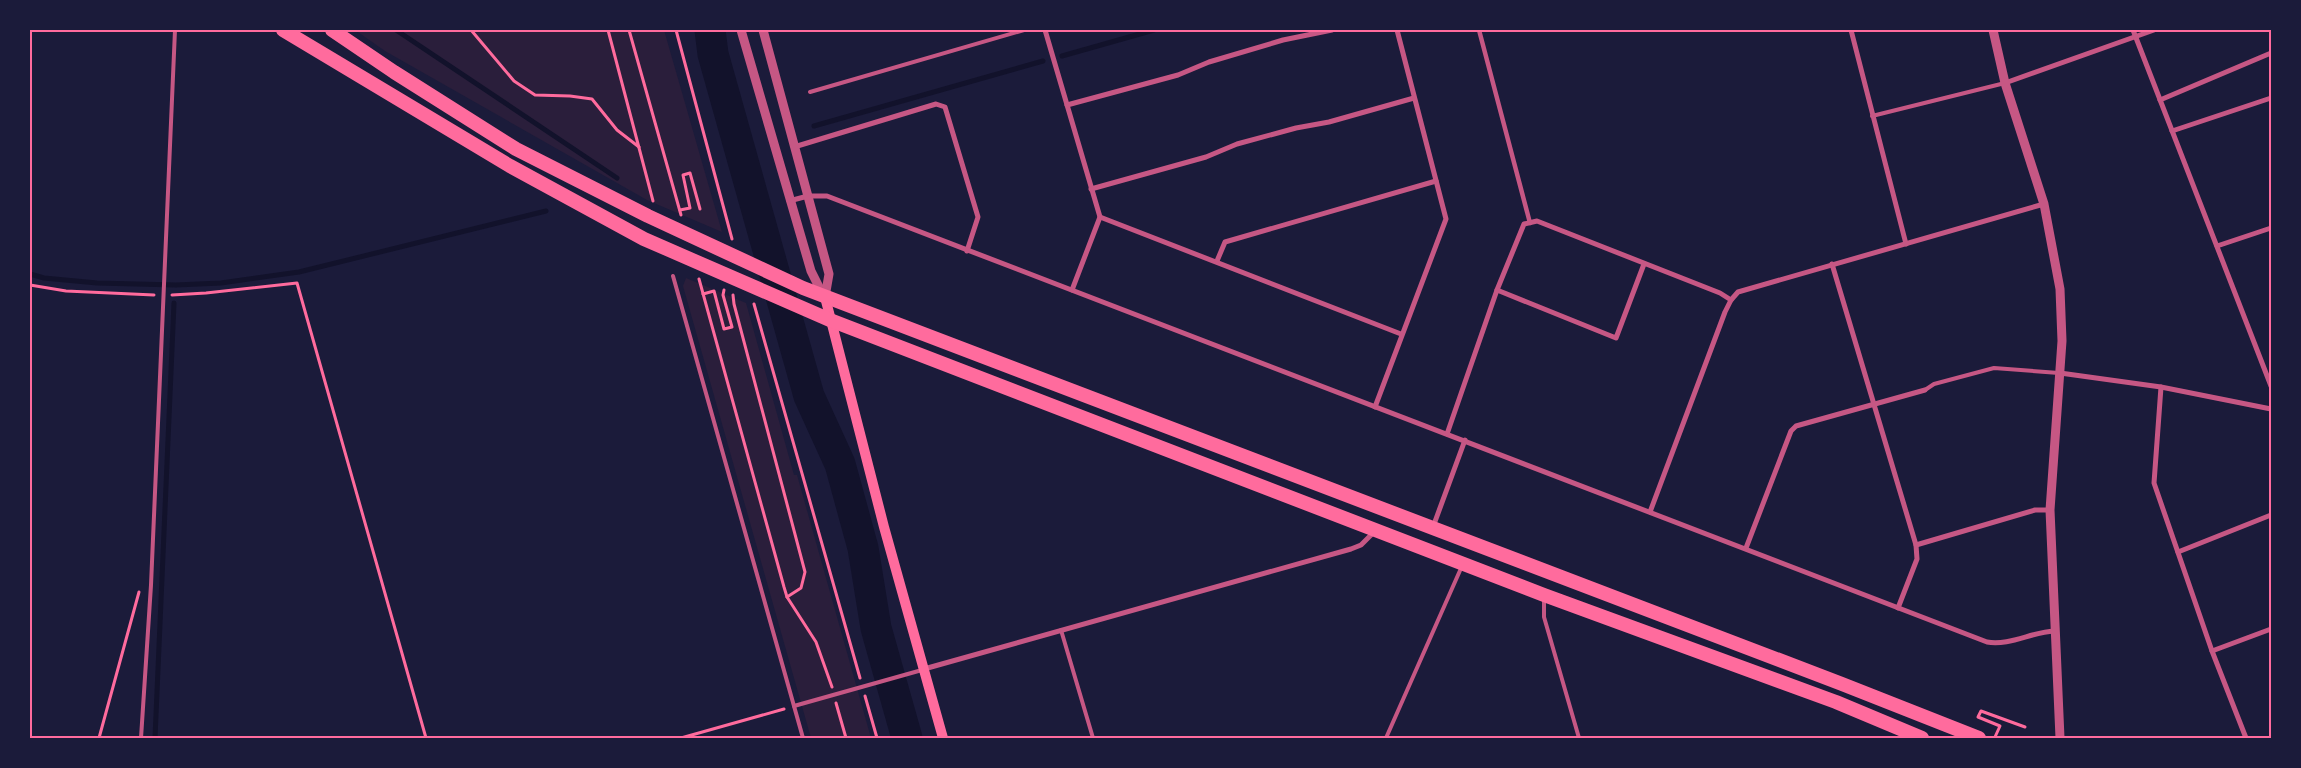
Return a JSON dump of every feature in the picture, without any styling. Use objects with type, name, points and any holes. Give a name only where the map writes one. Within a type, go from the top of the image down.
[{"type":"highway","points":[[284,30],[510,166],[636,235],[830,320],[1544,594],[1836,702],[1922,738]]},
{"type":"highway","points":[[332,30],[394,72],[516,149],[751,266],[824,297],[1979,738]]},
{"type":"main road","points":[[824,297],[943,738]]},
{"type":"street","points":[[741,30],[789,201],[811,271],[824,297]]},
{"type":"street","points":[[763,30],[829,274],[824,297]]},
{"type":"street","points":[[1045,30],[1100,217],[1072,290]]},
{"type":"street","points":[[1067,105],[1178,75],[1209,62],[1283,40],[1332,30]]},
{"type":"street","points":[[1375,407],[1401,334],[1446,220],[1397,30]]},
{"type":"street","points":[[1480,30],[1530,223]]},
{"type":"street","points":[[1850,30],[1906,244]]},
{"type":"street","points":[[1992,30],[2005,83],[2044,204],[2060,289],[2062,341],[2050,510],[2060,738]]},
{"type":"street","points":[[2134,30],[2271,386]]},
{"type":"street","points":[[2005,83],[2154,30]]},
{"type":"street","points":[[2160,100],[2271,53]]},
{"type":"street","points":[[1092,189],[1206,157],[1237,144],[1296,128],[1329,122],[1414,98]]},
{"type":"street","points":[[2172,131],[2271,98]]},
{"type":"street","points":[[794,147],[936,104],[945,107],[978,217],[967,251]]},
{"type":"street","points":[[1217,262],[1225,242],[1436,181]]},
{"type":"street","points":[[789,201],[808,196],[827,196],[1898,608],[1994,643],[2040,632],[2054,631]]},
{"type":"street","points":[[1650,512],[1730,300],[1738,292],[2044,204]]},
{"type":"street","points":[[1100,217],[1401,334]]},
{"type":"street","points":[[1446,434],[1497,290],[1524,224],[1537,221],[1720,293],[1730,300]]},
{"type":"street","points":[[2217,246],[2271,228]]},
{"type":"street","points":[[1497,290],[1616,338],[1644,264]]},
{"type":"street","points":[[1832,264],[1916,545],[1917,559],[1898,608]]},
{"type":"street","points":[[2060,373],[2161,387],[2271,409]]},
{"type":"street","points":[[2161,387],[2154,483],[2212,650],[2246,738]]},
{"type":"street","points":[[1746,548],[1791,431],[1796,426],[1926,390]]},
{"type":"street","points":[[1433,528],[1465,440]]},
{"type":"street","points":[[1916,545],[2035,510],[2050,510]]},
{"type":"street","points":[[2178,552],[2271,515]]},
{"type":"street","points":[[924,669],[1351,549],[1361,545],[1376,530]]},
{"type":"street","points":[[2212,650],[2271,629]]},
{"type":"lane","points":[[141,738],[151,585],[175,30]]},
{"type":"lane","points":[[810,92],[1024,30]]},
{"type":"lane","points":[[1872,116],[2005,83]]},
{"type":"lane","points":[[673,276],[803,738]]},
{"type":"lane","points":[[1926,390],[1934,384],[1994,368],[2060,373]]},
{"type":"lane","points":[[1386,738],[1463,563]]},
{"type":"lane","points":[[1544,594],[1544,617],[1579,738]]},
{"type":"lane","points":[[1061,630],[1093,738]]},
{"type":"lane","points":[[794,706],[924,669]]},
{"type":"path","points":[[471,30],[514,81],[535,95],[592,99],[617,130],[639,147]]},
{"type":"path","points":[[608,30],[655,207]]},
{"type":"path","points":[[629,30],[662,146]]},
{"type":"path","points":[[676,30],[733,243]]},
{"type":"path","points":[[680,210],[690,208],[683,175],[690,173],[700,209]]},
{"type":"path","points":[[30,285],[66,291],[164,296],[206,294],[296,282],[426,738]]},
{"type":"path","points":[[703,294],[714,291],[724,328],[732,327],[723,295]]},
{"type":"path","points":[[733,294],[736,314],[805,572],[801,588],[787,597]]},
{"type":"path","points":[[754,303],[860,680]]},
{"type":"path","points":[[719,356],[787,597],[816,642],[832,688]]},
{"type":"path","points":[[99,738],[139,593],[142,587],[151,585]]},
{"type":"path","points":[[864,693],[877,738]]},
{"type":"path","points":[[836,702],[846,738]]},
{"type":"path","points":[[681,738],[794,706]]},
{"type":"path","points":[[1995,738],[2000,726],[1978,717],[1981,711],[2025,727]]},
{"type":"shaded area","points":[[355,30],[664,30],[722,232],[647,200],[385,51]]},
{"type":"shaded area","points":[[686,278],[746,303],[794,475],[797,475],[871,738],[811,738],[683,286]]},
{"type":"waterway","points":[[396,30],[617,178]]},
{"type":"waterway","points":[[710,30],[713,54],[809,396],[840,464],[863,548],[876,628],[907,738]]},
{"type":"waterway","points":[[1062,56],[1154,30]]},
{"type":"waterway","points":[[814,126],[1043,61]]},
{"type":"waterway","points":[[30,274],[44,278],[97,283],[176,285],[221,283],[299,272],[546,211]]},
{"type":"waterway","points":[[155,738],[174,303]]}]
